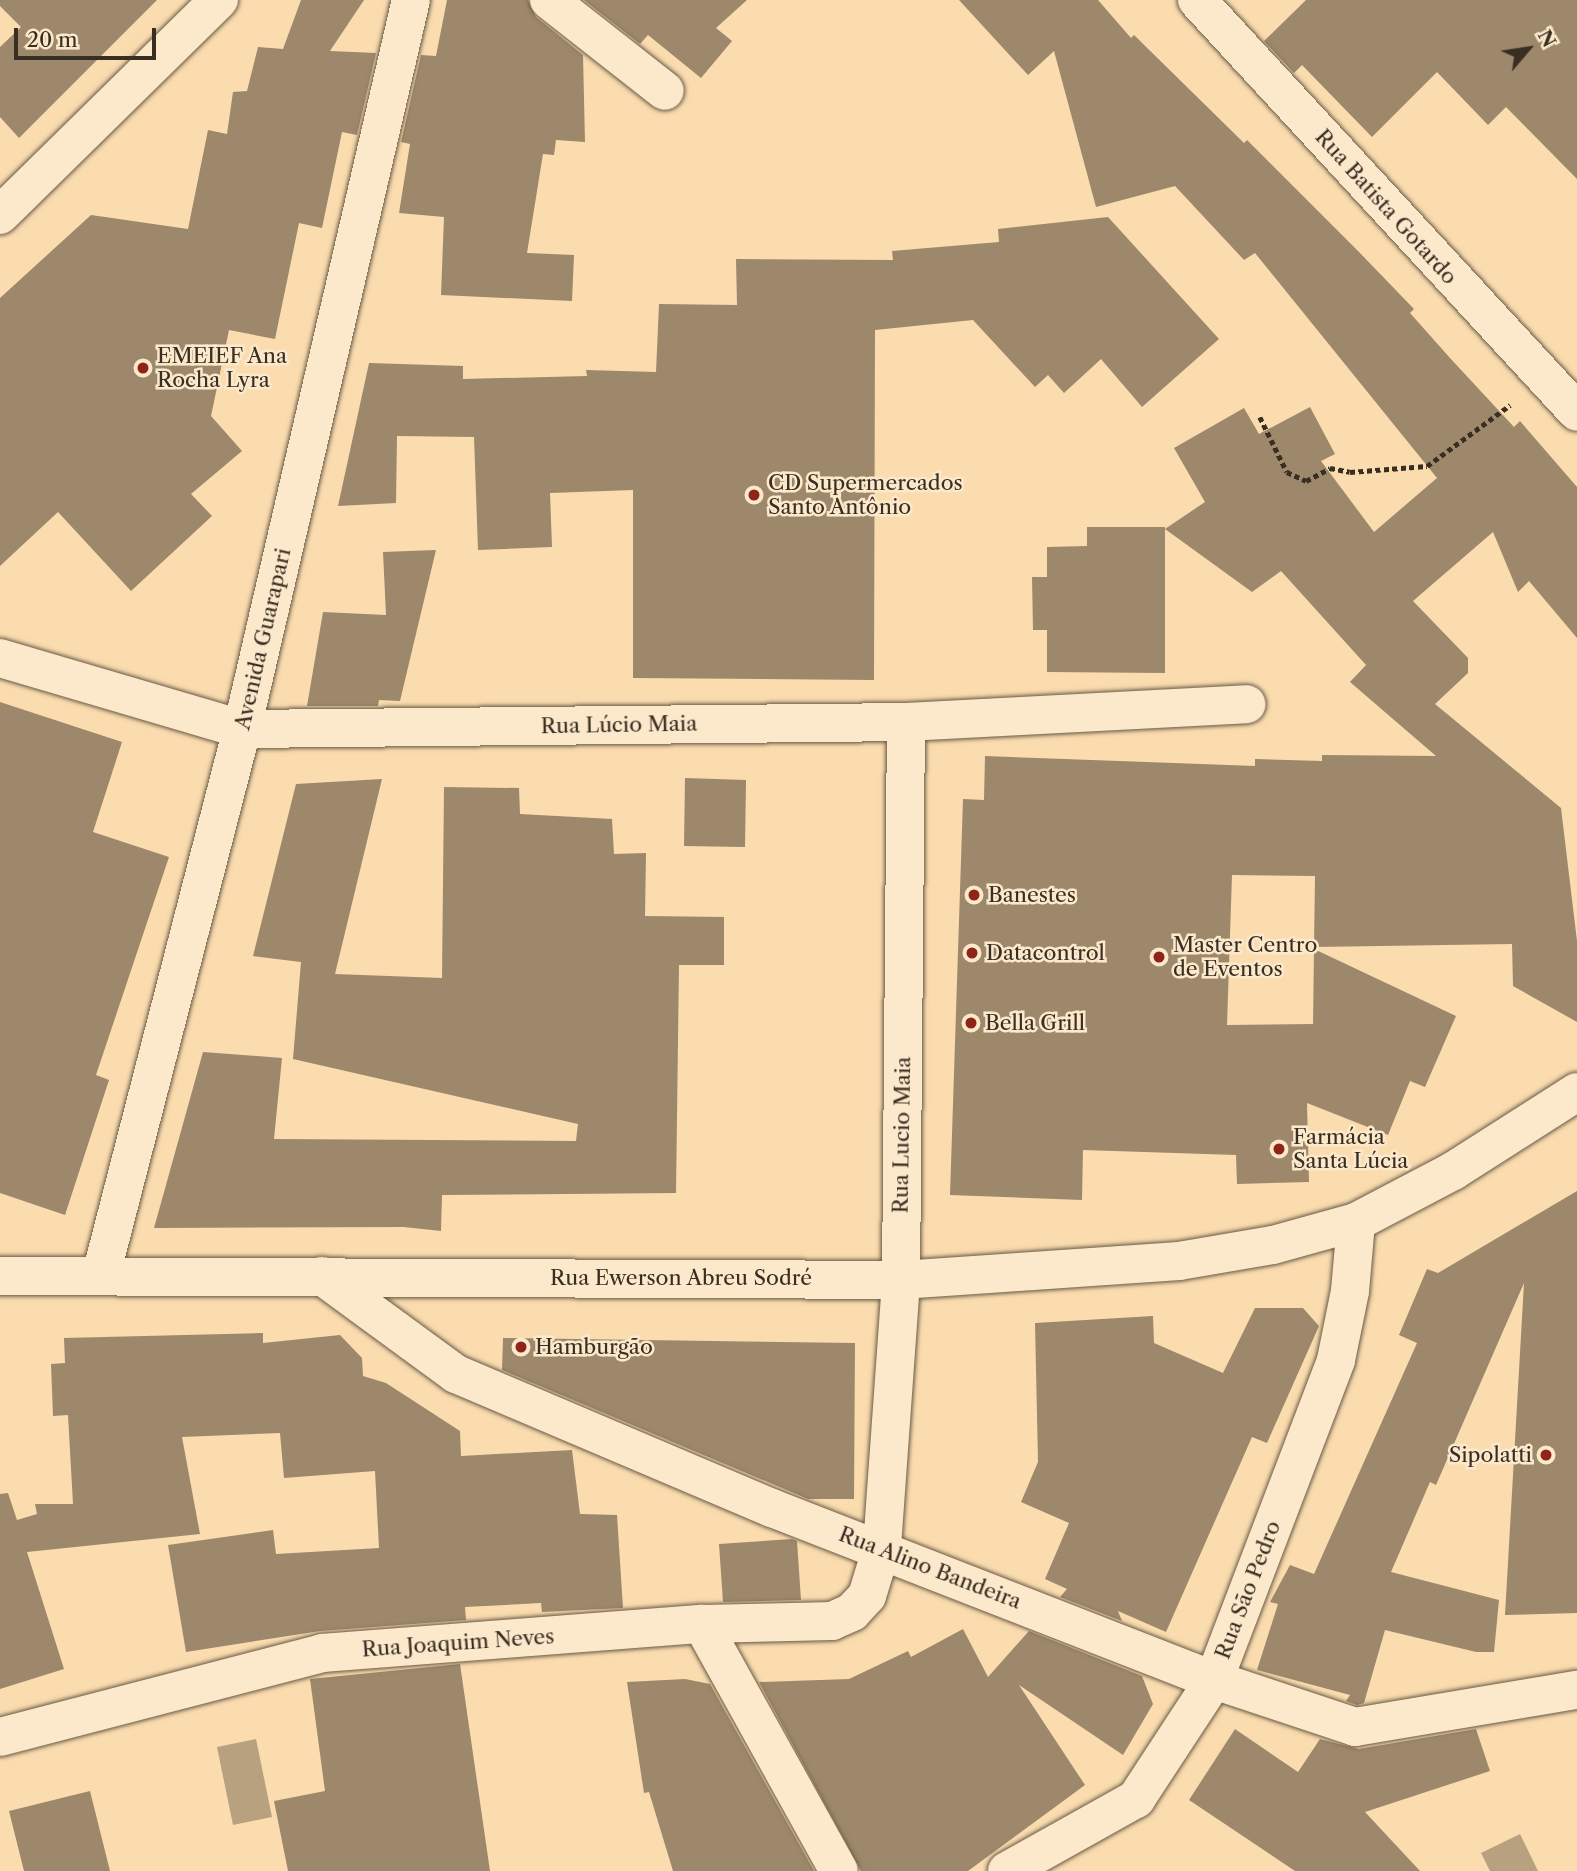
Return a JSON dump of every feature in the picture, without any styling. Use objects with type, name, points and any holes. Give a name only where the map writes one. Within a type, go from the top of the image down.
[{"type":"street","points":[[2,208],[219,0]]},
{"type":"street","name":"Avenida Guarapari","points":[[101,1275],[242,729],[411,0]]},
{"type":"street","points":[[549,0],[665,91]]},
{"type":"street","name":"Rua Batista Gotardo","points":[[1197,0],[1560,375],[1577,412]]},
{"type":"street","name":"Rua Lúcio Maia","points":[[0,657],[242,729],[906,722],[1247,704]]},
{"type":"street","name":"Rua Lucio Maia","points":[[882,1547],[901,1280],[906,722]]},
{"type":"street","name":"Rua Ewerson Abreu Sodré","points":[[0,1276],[901,1280],[1179,1261],[1273,1245],[1356,1222],[1452,1171],[1577,1092]]},
{"type":"street","name":"Rua São Pedro","points":[[1007,1871],[1136,1799],[1214,1680],[1336,1360],[1350,1291],[1356,1222]]},
{"type":"street","name":"Rua Alino Bandeira","points":[[322,1276],[456,1374],[772,1508],[882,1547],[1214,1680],[1356,1727],[1577,1690]]},
{"type":"street","name":"Rua Joaquim Neves","points":[[0,1737],[322,1653],[702,1624],[832,1621],[852,1612],[867,1596],[882,1547]]},
{"type":"street","points":[[702,1624],[839,1871]]},
{"type":"path","points":[[1260,417],[1287,472],[1306,481],[1330,468],[1350,472],[1427,466],[1560,375]]},
{"type":"shaded area","points":[[256,1739],[272,1817],[233,1825],[217,1747]]},
{"type":"shaded area","points":[[1520,1834],[1538,1871],[1490,1871],[1481,1853]]},
{"type":"building","points":[[0,0],[157,0],[19,138],[0,117],[0,47],[21,27],[0,6]]},
{"type":"building","name":"EMEIEF Ana Rocha Lyra","points":[[301,0],[364,0],[330,51],[376,53],[357,135],[342,132],[322,228],[299,223],[275,339],[229,330],[211,416],[242,451],[191,494],[212,516],[131,591],[58,512],[0,566],[0,298],[91,215],[188,229],[208,130],[227,134],[233,92],[247,91],[258,47],[283,49]]},
{"type":"building","points":[[447,0],[528,0],[536,17],[583,55],[585,142],[556,140],[554,155],[543,154],[527,253],[574,255],[572,301],[441,295],[444,217],[399,213],[410,144],[401,142],[421,55],[436,56]]},
{"type":"building","points":[[584,0],[747,0],[716,28],[732,41],[701,78],[648,35],[640,44]]},
{"type":"building","points":[[959,0],[1098,0],[1131,38],[1134,35],[1244,143],[1247,140],[1359,252],[1414,309],[1410,313],[1514,427],[1520,421],[1577,487],[1577,638],[1529,581],[1518,592],[1493,532],[1413,601],[1468,658],[1468,673],[1435,704],[1561,808],[1577,941],[1577,1022],[1513,986],[1512,944],[1314,947],[1315,876],[1232,875],[1227,1025],[1313,1024],[1314,949],[1456,1016],[1425,1087],[1410,1081],[1388,1135],[1307,1103],[1309,1182],[1237,1184],[1236,1155],[1083,1150],[1082,1200],[950,1195],[963,799],[984,800],[985,756],[1255,766],[1255,759],[1322,761],[1322,755],[1436,756],[1350,682],[1366,665],[1281,571],[1252,592],[1165,529],[1205,502],[1174,448],[1244,408],[1259,434],[1310,407],[1335,454],[1321,461],[1374,532],[1437,478],[1255,253],[1244,260],[1175,186],[1096,207],[1054,51],[1028,75]]},
{"type":"building","points":[[1306,0],[1577,0],[1577,179],[1506,107],[1488,125],[1437,72],[1372,137],[1302,65],[1294,73],[1264,41]]},
{"type":"building","points":[[1108,217],[1219,339],[1142,407],[1101,359],[1064,393],[1048,375],[1035,387],[973,320],[875,330],[874,680],[633,678],[633,490],[550,493],[552,547],[478,550],[474,437],[397,436],[396,503],[338,506],[369,363],[463,366],[463,379],[587,376],[586,370],[656,372],[659,304],[737,305],[736,259],[893,260],[892,251],[999,242],[998,229]]},
{"type":"building","points":[[1087,527],[1165,527],[1165,673],[1047,672],[1047,630],[1033,630],[1032,577],[1047,577],[1047,547],[1087,546]]},
{"type":"building","points":[[436,550],[400,701],[379,700],[378,706],[307,706],[323,612],[386,615],[383,552]]},
{"type":"building","points":[[0,702],[122,742],[93,832],[169,857],[96,1075],[109,1080],[65,1215],[0,1193]]},
{"type":"building","points":[[685,778],[746,780],[745,847],[684,846]]},
{"type":"building","points":[[382,779],[335,974],[442,978],[444,787],[519,788],[520,814],[612,819],[614,854],[646,853],[645,916],[724,917],[724,965],[679,965],[676,1193],[442,1195],[441,1231],[404,1227],[154,1228],[203,1052],[282,1058],[274,1139],[576,1141],[578,1124],[293,1059],[301,962],[253,956],[296,784]]},
{"type":"building","points":[[1577,1191],[1577,1613],[1505,1615],[1524,1283],[1436,1485],[1430,1482],[1391,1572],[1499,1600],[1494,1652],[1476,1652],[1385,1630],[1364,1703],[1357,1705],[1346,1701],[1350,1695],[1257,1670],[1278,1604],[1270,1602],[1290,1565],[1314,1574],[1417,1343],[1399,1335],[1427,1269],[1438,1273]]},
{"type":"building","points":[[1255,1308],[1303,1308],[1319,1326],[1267,1443],[1252,1437],[1166,1632],[1118,1611],[1122,1621],[1060,1597],[1067,1589],[1045,1579],[1069,1523],[1021,1502],[1038,1462],[1035,1323],[1153,1316],[1154,1343],[1223,1373]]},
{"type":"building","points":[[263,1333],[263,1343],[340,1335],[362,1358],[363,1376],[386,1383],[460,1431],[461,1456],[572,1450],[580,1514],[617,1515],[623,1608],[542,1612],[541,1603],[465,1607],[466,1620],[320,1631],[186,1652],[168,1545],[273,1530],[276,1554],[379,1548],[375,1471],[284,1478],[280,1433],[182,1437],[200,1534],[27,1552],[64,1669],[0,1689],[0,1494],[8,1493],[17,1520],[37,1514],[35,1504],[73,1504],[68,1415],[53,1416],[51,1364],[65,1363],[64,1338]]},
{"type":"building","points":[[503,1338],[855,1343],[854,1499],[808,1499],[502,1370]]},
{"type":"building","points":[[792,1539],[797,1541],[801,1600],[723,1602],[719,1544]]},
{"type":"building","points":[[963,1629],[988,1677],[1029,1631],[1142,1676],[1153,1704],[1123,1755],[1019,1685],[1085,1785],[968,1871],[861,1871],[759,1682],[849,1679],[908,1651],[911,1657]]},
{"type":"building","points":[[460,1664],[490,1871],[288,1871],[274,1801],[325,1791],[310,1679]]},
{"type":"building","points":[[685,1679],[710,1684],[814,1871],[673,1871],[649,1792],[644,1793],[627,1682]]},
{"type":"building","points":[[1235,1729],[1298,1772],[1320,1739],[1359,1749],[1476,1729],[1490,1771],[1365,1812],[1420,1871],[1295,1871],[1189,1800]]},
{"type":"building","points":[[90,1791],[110,1871],[24,1871],[9,1811]]},
{"type":"place","name":"EMEIEF Ana Rocha Lyra","points":[[143,368]]},
{"type":"place","name":"CD Supermercados Santo Antônio","points":[[754,495]]},
{"type":"place","name":"Banestes","points":[[974,895]]},
{"type":"place","name":"Datacontrol","points":[[972,953]]},
{"type":"place","name":"Master Centro de Eventos","points":[[1159,957]]},
{"type":"place","name":"Bella Grill","points":[[971,1023]]},
{"type":"place","name":"Farmácia Santa Lúcia","points":[[1279,1149]]},
{"type":"place","name":"Hamburgão","points":[[521,1347]]},
{"type":"place","name":"Sipolatti","points":[[1546,1455]]}]
